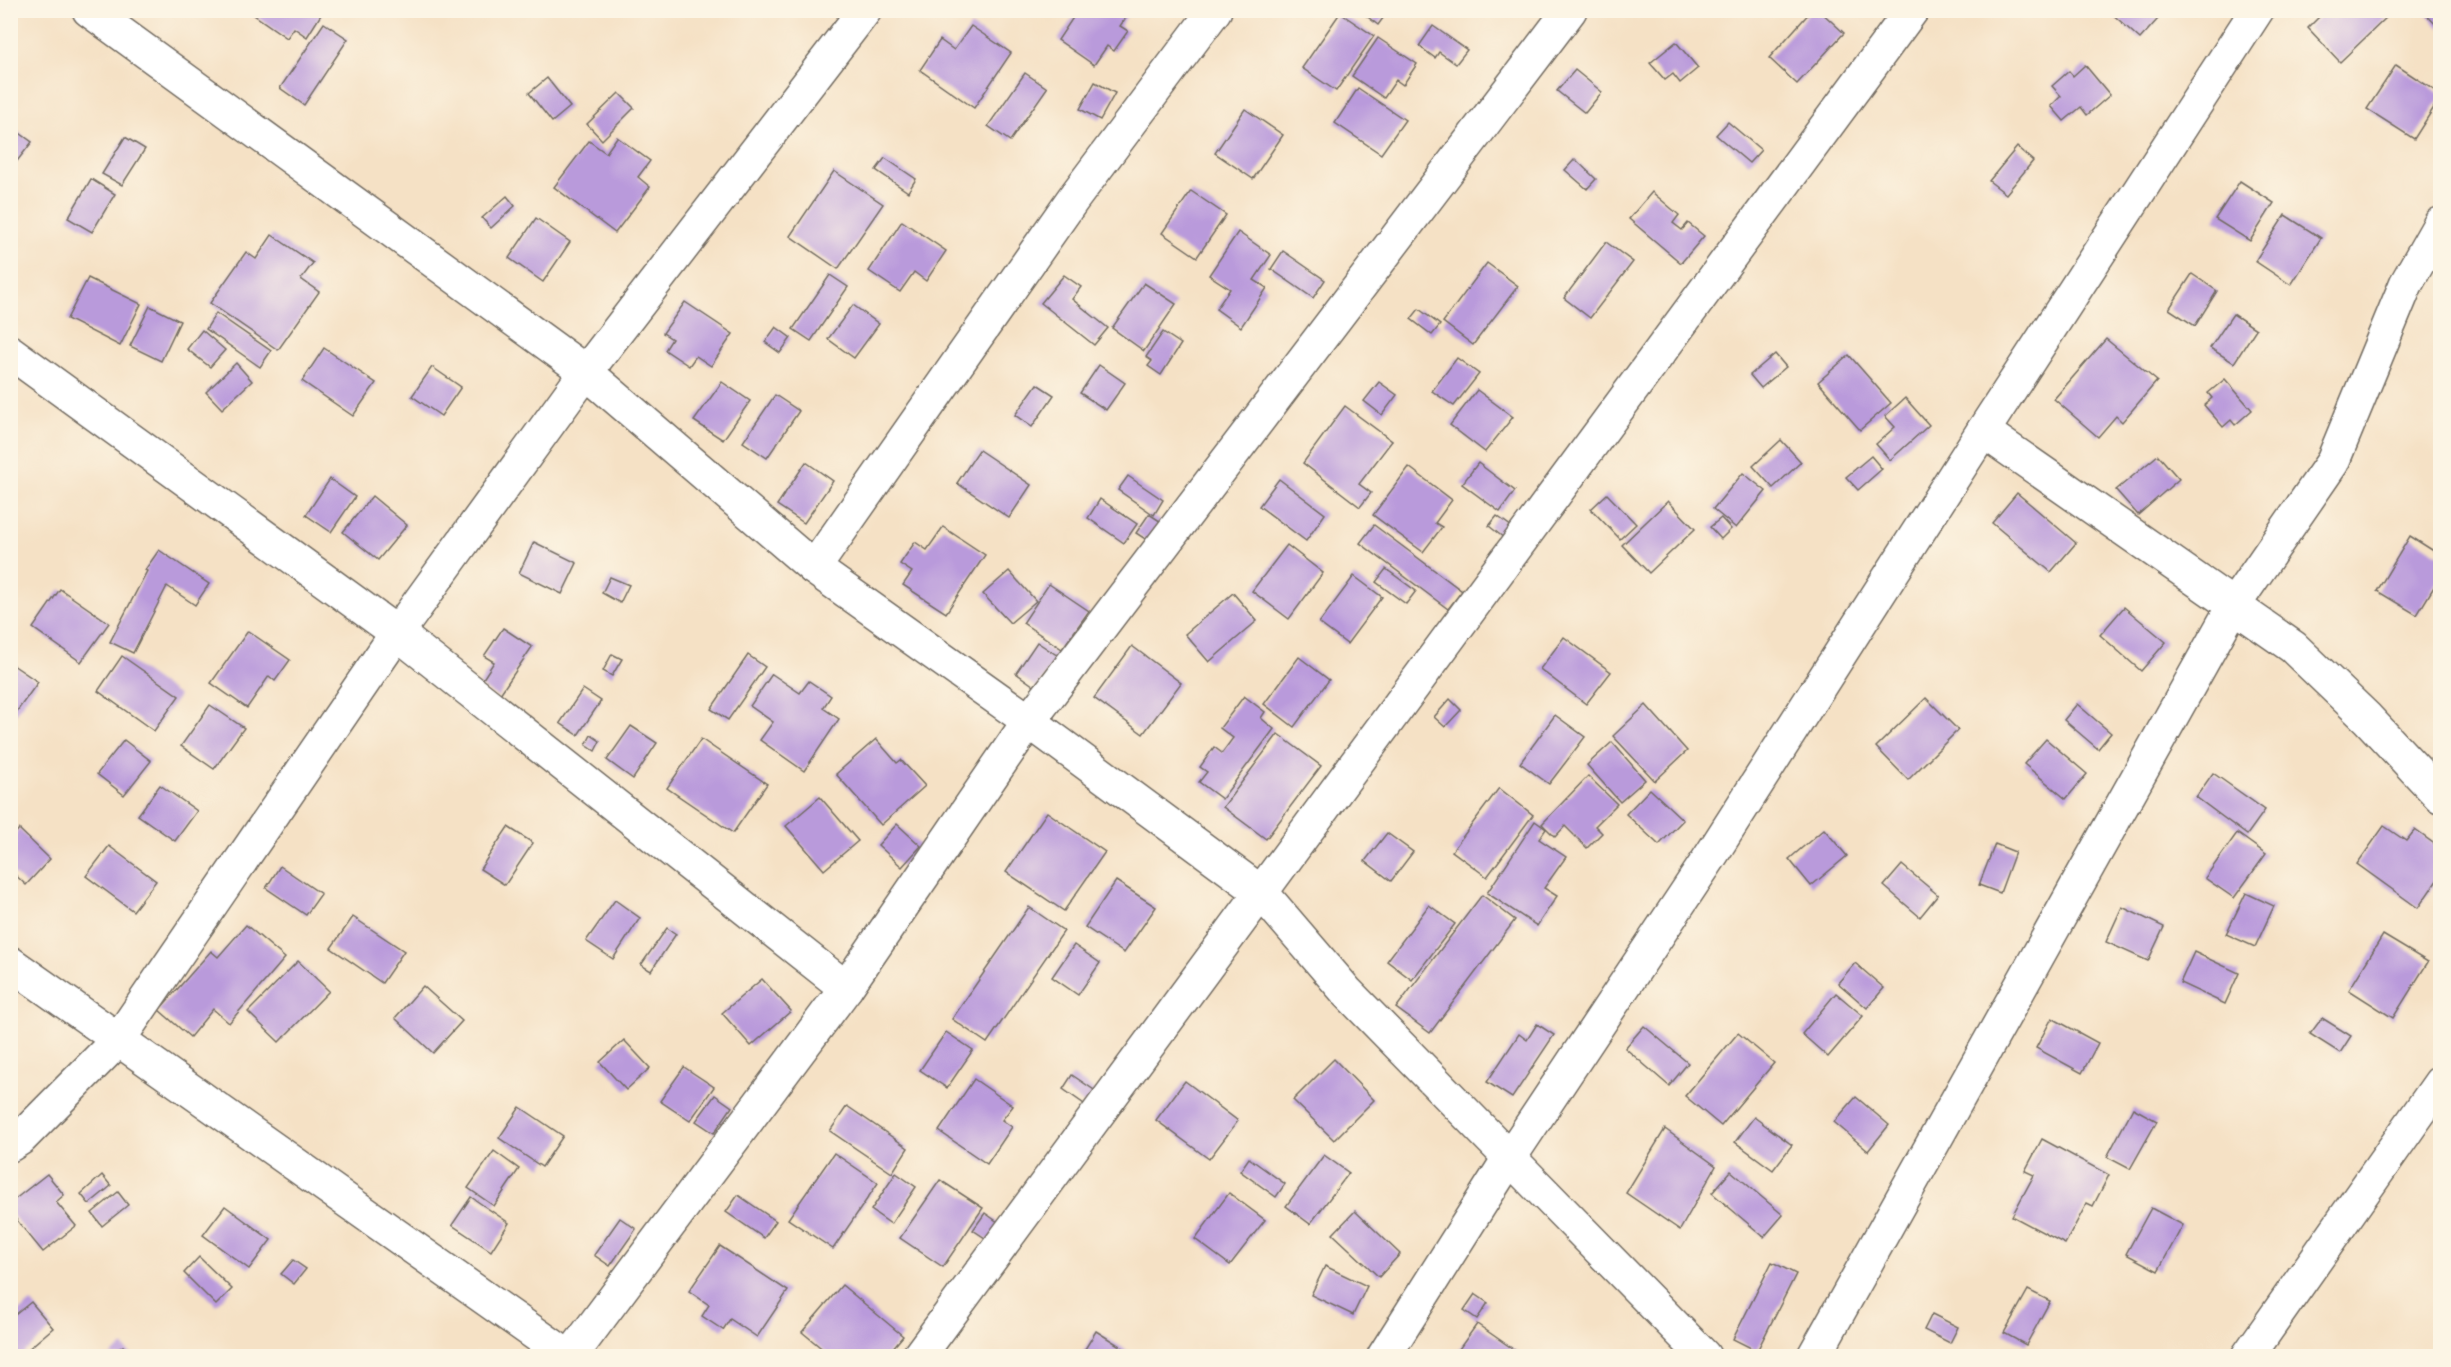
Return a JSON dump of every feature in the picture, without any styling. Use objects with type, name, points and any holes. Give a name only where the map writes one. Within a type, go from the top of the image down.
[{"type":"street","points":[[89,10],[586,372],[814,568],[1029,721],[1262,893],[1346,992],[1704,1356]]},
{"type":"street","points":[[10,1144],[21,1138],[119,1039],[397,633],[586,372],[865,10]]},
{"type":"street","points":[[814,568],[1073,199],[1215,10]]},
{"type":"street","points":[[10,963],[569,1356],[846,988],[1029,721],[1570,10]]},
{"type":"street","points":[[919,1356],[1912,10]]},
{"type":"street","points":[[1384,1356],[1510,1157],[1710,857],[2257,10]]},
{"type":"street","points":[[1814,1356],[2234,606],[2332,463],[2406,284],[2440,224]]},
{"type":"street","points":[[10,352],[397,633],[846,988]]},
{"type":"street","points":[[1983,431],[2293,647],[2367,718],[2440,796]]},
{"type":"street","points":[[2248,1356],[2440,1083]]},
{"type":"building","points":[[247,10],[324,10],[307,37],[294,28],[287,38]]},
{"type":"building","points":[[1078,10],[1131,10],[1120,26],[1128,31],[1114,51],[1107,46],[1094,65],[1058,40]]},
{"type":"building","points":[[1359,10],[1389,10],[1378,25]]},
{"type":"building","points":[[1812,10],[1819,10],[1844,33],[1797,84],[1769,58]]},
{"type":"building","points":[[2108,10],[2166,10],[2140,39]]},
{"type":"building","points":[[2326,10],[2384,10],[2389,15],[2340,62],[2308,28]]},
{"type":"building","points":[[2422,10],[2440,10],[2439,28]]},
{"type":"building","points":[[1340,13],[1374,36],[1336,91],[1302,68]]},
{"type":"building","points":[[324,23],[348,39],[304,105],[280,88]]},
{"type":"building","points":[[971,26],[1011,53],[974,108],[920,70],[940,40],[954,50]]},
{"type":"building","points":[[1433,26],[1467,50],[1456,64],[1439,52],[1435,58],[1419,46]]},
{"type":"building","points":[[1378,38],[1417,64],[1403,85],[1396,80],[1384,98],[1352,76]]},
{"type":"building","points":[[1676,42],[1698,68],[1680,83],[1673,74],[1665,80],[1650,63]]},
{"type":"building","points":[[2085,65],[2110,95],[2087,115],[2081,107],[2064,121],[2051,106],[2061,96],[2052,86],[2069,71],[2073,76]]},
{"type":"building","points":[[2396,65],[2440,94],[2440,98],[2414,139],[2367,109]]},
{"type":"building","points":[[1575,70],[1602,92],[1585,113],[1557,91]]},
{"type":"building","points":[[1025,73],[1047,88],[1010,141],[988,126]]},
{"type":"building","points":[[547,78],[570,107],[552,122],[529,93]]},
{"type":"building","points":[[1095,82],[1115,93],[1100,120],[1080,109]]},
{"type":"building","points":[[1358,88],[1405,120],[1381,154],[1335,123]]},
{"type":"building","points":[[619,93],[634,108],[602,140],[587,124]]},
{"type":"building","points":[[1245,109],[1283,135],[1253,179],[1215,153]]},
{"type":"building","points":[[1728,122],[1761,150],[1749,163],[1716,135]]},
{"type":"building","points":[[10,126],[32,142],[10,170]]},
{"type":"building","points":[[125,137],[145,149],[122,185],[102,174]]},
{"type":"building","points":[[617,137],[650,161],[638,177],[650,187],[615,233],[554,187],[589,141],[606,153]]},
{"type":"building","points":[[2017,147],[2033,161],[2006,194],[1989,181]]},
{"type":"building","points":[[885,158],[916,179],[908,192],[876,170]]},
{"type":"building","points":[[1575,159],[1596,179],[1587,189],[1565,170]]},
{"type":"building","points":[[834,171],[883,204],[838,269],[790,236]]},
{"type":"building","points":[[91,179],[115,194],[92,232],[68,218]]},
{"type":"building","points":[[2240,181],[2274,203],[2250,241],[2215,219]]},
{"type":"building","points":[[1191,191],[1226,215],[1197,257],[1162,233]]},
{"type":"building","points":[[1652,192],[1679,215],[1673,223],[1682,230],[1688,223],[1704,236],[1681,263],[1629,219]]},
{"type":"building","points":[[507,196],[515,206],[491,228],[482,218]]},
{"type":"building","points":[[2285,215],[2321,238],[2291,285],[2255,261]]},
{"type":"building","points":[[536,218],[570,242],[543,282],[509,258]]},
{"type":"building","points":[[902,221],[946,251],[926,281],[914,272],[900,292],[869,271]]},
{"type":"building","points":[[1238,232],[1271,255],[1254,280],[1267,288],[1241,327],[1216,309],[1230,289],[1209,275]]},
{"type":"building","points":[[272,235],[313,263],[301,279],[319,292],[278,350],[210,303],[246,252],[256,259]]},
{"type":"building","points":[[1606,242],[1633,262],[1590,318],[1564,298]]},
{"type":"building","points":[[1283,251],[1325,280],[1313,298],[1271,269]]},
{"type":"building","points":[[1487,263],[1518,286],[1473,345],[1443,322]]},
{"type":"building","points":[[2192,274],[2217,291],[2195,326],[2169,309]]},
{"type":"building","points":[[830,275],[848,287],[811,341],[793,329]]},
{"type":"building","points":[[1064,275],[1081,287],[1072,299],[1108,328],[1094,345],[1041,303]]},
{"type":"building","points":[[88,278],[141,304],[120,346],[67,319]]},
{"type":"building","points":[[1144,283],[1176,304],[1144,351],[1112,328]]},
{"type":"building","points":[[685,302],[733,334],[711,366],[696,356],[689,366],[665,350],[672,339],[663,333]]},
{"type":"building","points":[[853,305],[879,324],[854,358],[828,339]]},
{"type":"building","points":[[150,306],[180,321],[161,361],[130,346]]},
{"type":"building","points":[[1419,309],[1440,325],[1432,335],[1411,319]]},
{"type":"building","points":[[216,313],[271,351],[260,367],[206,329]]},
{"type":"building","points":[[2233,314],[2256,329],[2234,363],[2210,348]]},
{"type":"building","points":[[776,327],[791,338],[780,353],[765,342]]},
{"type":"building","points":[[202,330],[225,350],[210,367],[187,349]]},
{"type":"building","points":[[1163,332],[1181,344],[1161,375],[1148,366],[1152,361],[1146,357]]},
{"type":"building","points":[[2106,339],[2157,381],[2122,422],[2116,416],[2098,437],[2054,399]]},
{"type":"building","points":[[324,348],[376,383],[353,416],[302,381]]},
{"type":"building","points":[[1775,354],[1786,367],[1761,388],[1750,375]]},
{"type":"building","points":[[1849,355],[1891,403],[1860,430],[1818,382]]},
{"type":"building","points":[[1457,358],[1479,374],[1454,406],[1432,391]]},
{"type":"building","points":[[236,363],[252,381],[222,409],[206,392]]},
{"type":"building","points":[[1099,365],[1125,383],[1106,410],[1080,393]]},
{"type":"building","points":[[432,367],[461,387],[441,416],[412,396]]},
{"type":"building","points":[[2225,379],[2252,410],[2235,425],[2231,420],[2223,427],[2204,405],[2212,398],[2208,393]]},
{"type":"building","points":[[722,382],[750,401],[723,440],[694,421]]},
{"type":"building","points":[[1379,382],[1397,395],[1382,415],[1364,401]]},
{"type":"building","points":[[1037,384],[1054,395],[1032,427],[1015,415]]},
{"type":"building","points":[[1477,390],[1513,417],[1485,452],[1450,425]]},
{"type":"building","points":[[775,395],[799,411],[767,458],[743,442]]},
{"type":"building","points":[[1905,398],[1929,425],[1890,460],[1876,444],[1895,427],[1885,416]]},
{"type":"building","points":[[1345,406],[1392,441],[1359,484],[1371,493],[1360,507],[1303,463]]},
{"type":"building","points":[[1781,440],[1801,462],[1773,488],[1753,466]]},
{"type":"building","points":[[979,450],[1031,485],[1009,518],[957,483]]},
{"type":"building","points":[[2158,455],[2179,479],[2138,515],[2116,490]]},
{"type":"building","points":[[1871,456],[1882,469],[1858,490],[1846,477]]},
{"type":"building","points":[[806,462],[833,481],[804,523],[777,505]]},
{"type":"building","points":[[1478,463],[1515,491],[1500,512],[1462,484]]},
{"type":"building","points":[[1409,467],[1452,500],[1435,523],[1442,527],[1423,552],[1373,515]]},
{"type":"building","points":[[1743,473],[1766,491],[1736,528],[1713,509]]},
{"type":"building","points":[[1128,476],[1163,500],[1154,515],[1118,490]]},
{"type":"building","points":[[330,479],[355,497],[331,532],[306,515]]},
{"type":"building","points":[[1279,479],[1325,514],[1306,541],[1259,506]]},
{"type":"building","points":[[2017,493],[2076,543],[2051,572],[1992,523]]},
{"type":"building","points":[[1607,494],[1636,524],[1620,539],[1591,509]]},
{"type":"building","points":[[372,496],[407,525],[378,560],[343,532]]},
{"type":"building","points":[[1100,499],[1137,524],[1124,543],[1088,518]]},
{"type":"building","points":[[1668,501],[1695,529],[1649,573],[1622,545]]},
{"type":"building","points":[[1149,514],[1166,525],[1153,544],[1136,533]]},
{"type":"building","points":[[1497,516],[1512,527],[1504,538],[1489,526]]},
{"type":"building","points":[[1721,518],[1731,529],[1721,539],[1710,527]]},
{"type":"building","points":[[1374,525],[1462,591],[1448,609],[1360,543]]},
{"type":"building","points":[[943,527],[985,555],[946,613],[903,585],[912,572],[900,564],[915,542],[927,550]]},
{"type":"building","points":[[2410,536],[2440,555],[2440,577],[2417,615],[2377,591]]},
{"type":"building","points":[[534,542],[577,563],[562,594],[519,573]]},
{"type":"building","points":[[1287,545],[1323,573],[1289,619],[1252,591]]},
{"type":"building","points":[[159,550],[209,584],[195,605],[167,586],[133,653],[110,642],[147,571],[145,570]]},
{"type":"building","points":[[1386,569],[1416,591],[1406,604],[1376,582]]},
{"type":"building","points":[[1009,571],[1036,601],[1010,623],[983,594]]},
{"type":"building","points":[[1354,576],[1382,597],[1347,644],[1319,623]]},
{"type":"building","points":[[610,577],[629,585],[620,603],[602,593]]},
{"type":"building","points":[[1049,584],[1089,611],[1062,649],[1023,623]]},
{"type":"building","points":[[60,589],[109,623],[81,662],[33,628]]},
{"type":"building","points":[[1233,593],[1257,621],[1209,662],[1185,634]]},
{"type":"building","points":[[2124,607],[2166,642],[2141,671],[2100,635]]},
{"type":"building","points":[[503,628],[532,647],[498,697],[479,685],[494,662],[484,656]]},
{"type":"building","points":[[248,631],[290,660],[275,681],[269,676],[247,708],[211,683]]},
{"type":"building","points":[[1564,637],[1611,672],[1586,704],[1540,669]]},
{"type":"building","points":[[1037,642],[1058,656],[1037,688],[1016,673]]},
{"type":"building","points":[[1132,646],[1181,683],[1143,734],[1094,698]]},
{"type":"building","points":[[612,654],[622,659],[612,676],[603,671]]},
{"type":"building","points":[[748,655],[765,667],[728,720],[711,709]]},
{"type":"building","points":[[122,656],[179,696],[154,731],[98,691]]},
{"type":"building","points":[[1299,657],[1329,680],[1294,727],[1264,704]]},
{"type":"building","points":[[10,663],[38,682],[15,714],[10,711]]},
{"type":"building","points":[[772,674],[800,693],[809,681],[831,696],[823,708],[839,719],[804,771],[760,740],[773,722],[750,706]]},
{"type":"building","points":[[583,689],[601,701],[578,735],[560,723]]},
{"type":"building","points":[[1244,696],[1265,712],[1261,718],[1274,729],[1222,799],[1199,782],[1207,772],[1200,767],[1214,747],[1222,753],[1233,738],[1220,728]]},
{"type":"building","points":[[1926,698],[1958,730],[1908,780],[1876,747]]},
{"type":"building","points":[[1450,699],[1461,710],[1445,727],[1434,717]]},
{"type":"building","points":[[2077,704],[2111,733],[2098,749],[2064,720]]},
{"type":"building","points":[[210,705],[244,728],[214,769],[181,746]]},
{"type":"building","points":[[1646,705],[1687,751],[1655,781],[1613,736]]},
{"type":"building","points":[[1555,715],[1585,737],[1549,784],[1520,763]]},
{"type":"building","points":[[631,726],[657,743],[633,779],[607,760]]},
{"type":"building","points":[[1278,734],[1321,766],[1266,839],[1223,807]]},
{"type":"building","points":[[591,735],[600,741],[595,751],[586,745]]},
{"type":"building","points":[[701,739],[767,784],[733,833],[667,788]]},
{"type":"building","points":[[876,739],[897,763],[901,760],[925,786],[881,825],[836,774]]},
{"type":"building","points":[[2046,739],[2087,774],[2066,799],[2024,764]]},
{"type":"building","points":[[124,740],[151,761],[124,795],[97,774]]},
{"type":"building","points":[[1612,742],[1645,780],[1620,802],[1587,765]]},
{"type":"building","points":[[2213,773],[2265,810],[2247,835],[2196,797]]},
{"type":"building","points":[[1588,776],[1617,804],[1595,826],[1602,833],[1587,848],[1565,826],[1555,837],[1542,824]]},
{"type":"building","points":[[160,785],[197,811],[175,841],[138,815]]},
{"type":"building","points":[[1499,788],[1533,815],[1487,877],[1452,851]]},
{"type":"building","points":[[1650,789],[1683,820],[1659,845],[1626,814]]},
{"type":"building","points":[[820,797],[858,841],[824,870],[786,826]]},
{"type":"building","points":[[1047,812],[1105,852],[1064,911],[1006,872]]},
{"type":"building","points":[[1535,821],[1546,829],[1539,839],[1566,857],[1544,888],[1557,896],[1537,926],[1487,893]]},
{"type":"building","points":[[897,824],[921,846],[902,867],[878,845]]},
{"type":"building","points":[[2384,826],[2406,841],[2415,830],[2440,848],[2440,876],[2418,908],[2357,864]]},
{"type":"building","points":[[508,827],[533,843],[505,885],[480,869]]},
{"type":"building","points":[[19,829],[50,859],[26,885],[10,870],[10,839]]},
{"type":"building","points":[[1824,829],[1847,856],[1811,886],[1789,859]]},
{"type":"building","points":[[1387,833],[1413,852],[1391,881],[1365,861]]},
{"type":"building","points":[[2237,833],[2266,854],[2234,898],[2205,878]]},
{"type":"building","points":[[1995,844],[2015,852],[2000,893],[1979,885]]},
{"type":"building","points":[[109,846],[156,881],[133,911],[86,876]]},
{"type":"building","points":[[1902,865],[1938,895],[1920,917],[1884,886]]},
{"type":"building","points":[[280,866],[321,894],[306,915],[266,888]]},
{"type":"building","points":[[1116,881],[1156,907],[1124,953],[1085,927]]},
{"type":"building","points":[[2246,893],[2274,906],[2255,947],[2226,934]]},
{"type":"building","points":[[1482,895],[1515,920],[1430,1033],[1396,1008]]},
{"type":"building","points":[[615,900],[640,918],[613,959],[586,941]]},
{"type":"building","points":[[1429,905],[1455,924],[1412,980],[1387,961]]},
{"type":"building","points":[[1029,907],[1064,931],[987,1043],[952,1019]]},
{"type":"building","points":[[2122,907],[2164,927],[2148,961],[2106,942]]},
{"type":"building","points":[[353,917],[404,951],[382,983],[331,948]]},
{"type":"building","points":[[246,925],[285,958],[229,1023],[213,1009],[190,1037],[159,1010],[211,951],[218,957]]},
{"type":"building","points":[[667,928],[676,934],[651,971],[641,965]]},
{"type":"building","points":[[2383,935],[2428,962],[2393,1018],[2349,990]]},
{"type":"building","points":[[1074,945],[1100,963],[1078,995],[1052,977]]},
{"type":"building","points":[[2194,952],[2239,973],[2225,1004],[2180,983]]},
{"type":"building","points":[[298,961],[329,991],[279,1042],[248,1012]]},
{"type":"building","points":[[1855,963],[1884,988],[1867,1008],[1838,983]]},
{"type":"building","points":[[762,979],[791,1011],[751,1046],[722,1013]]},
{"type":"building","points":[[423,986],[462,1021],[433,1053],[395,1018]]},
{"type":"building","points":[[1836,993],[1863,1016],[1828,1057],[1802,1034]]},
{"type":"building","points":[[2052,1018],[2098,1043],[2082,1073],[2036,1048]]},
{"type":"building","points":[[2322,1018],[2351,1036],[2340,1053],[2310,1034]]},
{"type":"building","points":[[1537,1024],[1554,1035],[1512,1098],[1487,1082],[1519,1034],[1527,1040]]},
{"type":"building","points":[[1644,1026],[1688,1063],[1669,1086],[1625,1048]]},
{"type":"building","points":[[946,1032],[973,1050],[947,1088],[920,1070]]},
{"type":"building","points":[[1738,1033],[1774,1063],[1721,1126],[1685,1096]]},
{"type":"building","points":[[624,1040],[650,1068],[626,1090],[600,1062]]},
{"type":"building","points":[[1334,1059],[1374,1100],[1334,1140],[1293,1100]]},
{"type":"building","points":[[684,1067],[714,1087],[690,1121],[660,1101]]},
{"type":"building","points":[[1072,1075],[1097,1092],[1087,1106],[1063,1089]]},
{"type":"building","points":[[974,1079],[1013,1106],[1002,1120],[1012,1127],[987,1164],[939,1131]]},
{"type":"building","points":[[1185,1081],[1238,1121],[1209,1159],[1156,1120]]},
{"type":"building","points":[[715,1095],[732,1107],[714,1133],[696,1121]]},
{"type":"building","points":[[1856,1097],[1889,1125],[1868,1151],[1834,1122]]},
{"type":"building","points":[[847,1106],[908,1148],[892,1173],[830,1131]]},
{"type":"building","points":[[520,1107],[563,1136],[542,1167],[499,1138]]},
{"type":"building","points":[[2133,1108],[2157,1121],[2130,1169],[2107,1157]]},
{"type":"building","points":[[1754,1117],[1792,1145],[1773,1170],[1735,1142]]},
{"type":"building","points":[[1665,1129],[1716,1166],[1680,1230],[1626,1193]]},
{"type":"building","points":[[2042,1139],[2109,1175],[2093,1206],[2087,1203],[2065,1244],[2012,1216],[2034,1175],[2025,1171]]},
{"type":"building","points":[[494,1151],[519,1169],[494,1206],[468,1188]]},
{"type":"building","points":[[834,1153],[878,1183],[833,1249],[788,1219]]},
{"type":"building","points":[[1324,1155],[1349,1173],[1310,1224],[1286,1206]]},
{"type":"building","points":[[1249,1158],[1285,1184],[1276,1197],[1240,1171]]},
{"type":"building","points":[[1731,1171],[1783,1215],[1764,1237],[1712,1193]]},
{"type":"building","points":[[896,1173],[916,1187],[891,1224],[871,1210]]},
{"type":"building","points":[[47,1174],[64,1195],[56,1202],[76,1226],[43,1252],[10,1212],[10,1203]]},
{"type":"building","points":[[102,1175],[111,1186],[89,1204],[81,1194]]},
{"type":"building","points":[[940,1180],[983,1208],[943,1267],[900,1238]]},
{"type":"building","points":[[118,1192],[128,1205],[102,1226],[92,1213]]},
{"type":"building","points":[[1229,1193],[1265,1220],[1230,1265],[1195,1239]]},
{"type":"building","points":[[738,1195],[776,1221],[764,1238],[726,1212]]},
{"type":"building","points":[[471,1197],[509,1223],[491,1251],[452,1225]]},
{"type":"building","points":[[225,1206],[271,1240],[249,1269],[203,1235]]},
{"type":"building","points":[[2151,1208],[2183,1225],[2158,1271],[2126,1254]]},
{"type":"building","points":[[1355,1211],[1400,1254],[1379,1277],[1333,1234]]},
{"type":"building","points":[[985,1213],[1002,1225],[991,1242],[973,1230]]},
{"type":"building","points":[[620,1218],[636,1229],[610,1266],[594,1255]]},
{"type":"building","points":[[720,1246],[788,1291],[757,1337],[730,1319],[723,1330],[702,1316],[709,1305],[689,1291]]},
{"type":"building","points":[[199,1257],[232,1289],[216,1305],[184,1273]]},
{"type":"building","points":[[293,1260],[306,1269],[294,1284],[281,1274]]},
{"type":"building","points":[[1772,1262],[1796,1274],[1757,1351],[1733,1339]]},
{"type":"building","points":[[1325,1266],[1367,1286],[1353,1315],[1311,1295]]},
{"type":"building","points":[[842,1285],[903,1336],[886,1356],[831,1356],[802,1332]]},
{"type":"building","points":[[2028,1290],[2050,1301],[2026,1345],[2004,1333]]},
{"type":"building","points":[[1475,1294],[1488,1303],[1477,1319],[1464,1310]]},
{"type":"building","points":[[31,1302],[53,1328],[20,1356],[10,1356],[10,1319]]},
{"type":"building","points":[[1932,1314],[1958,1327],[1950,1343],[1924,1330]]},
{"type":"building","points":[[1477,1324],[1523,1356],[1454,1356]]},
{"type":"building","points":[[1096,1331],[1131,1353],[1129,1356],[1086,1356],[1082,1354]]},
{"type":"building","points":[[123,1346],[132,1356],[110,1356]]}]
